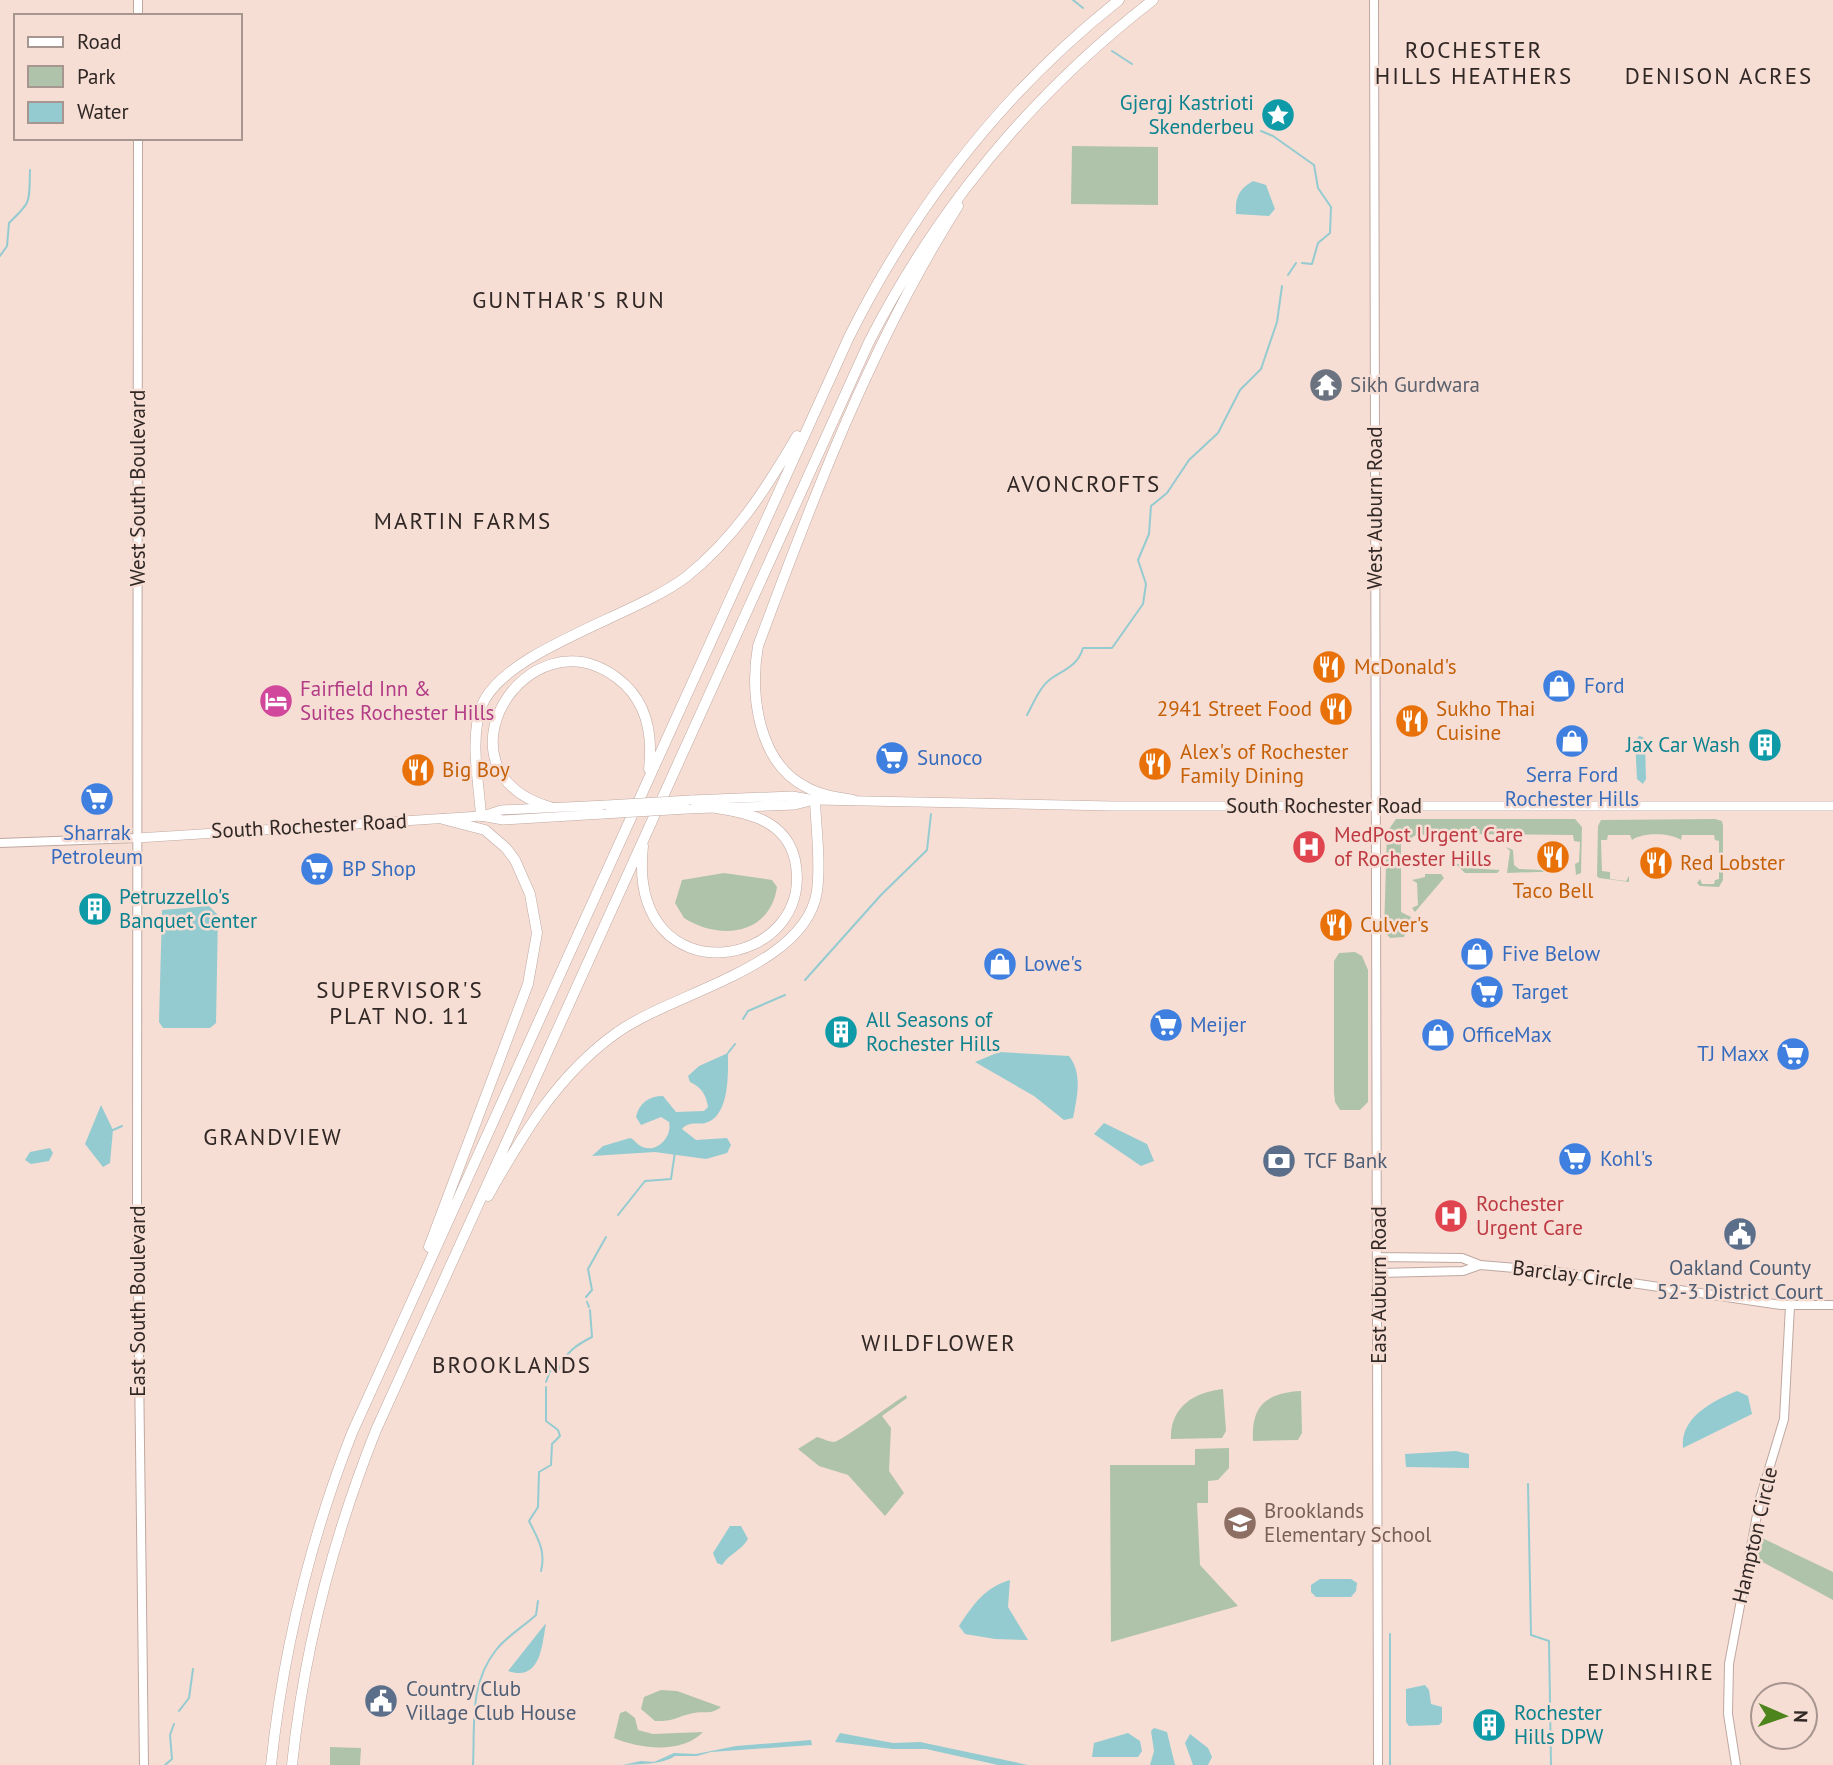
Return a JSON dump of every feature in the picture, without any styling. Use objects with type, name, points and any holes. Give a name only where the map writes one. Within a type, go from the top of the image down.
[{"type":"highway","points":[[271,1765],[288,1649],[313,1544],[349,1440],[824,390],[878,281],[946,178],[1019,92],[1119,0]]},
{"type":"highway","points":[[292,1765],[313,1632],[343,1521],[376,1430],[878,325],[934,230],[995,150],[1077,64],[1153,0]]},
{"type":"highway","points":[[853,800],[806,787],[793,779],[777,758],[756,709],[753,682],[758,646],[879,346],[920,269],[995,150]]},
{"type":"highway","points":[[481,816],[479,718],[482,705],[498,681],[522,662],[640,605],[688,575],[739,526],[755,506],[824,390]]},
{"type":"highway","points":[[550,807],[521,796],[509,785],[498,767],[493,746],[493,730],[505,700],[521,680],[545,667],[569,663],[599,668],[612,674],[632,691],[649,727],[648,778]]},
{"type":"highway","points":[[456,1251],[530,1124],[554,1090],[583,1059],[634,1021],[762,961],[794,937],[813,908],[817,891],[815,800]]},
{"type":"highway","points":[[645,835],[642,863],[644,895],[655,921],[663,930],[696,950],[727,952],[754,944],[777,929],[786,917],[796,884],[793,853],[780,831],[769,822],[742,812],[716,808]]},
{"type":"highway","points":[[400,1327],[528,984],[536,953],[534,912],[515,860],[485,830],[443,818]]},
{"type":"main road","name":"South Rochester Road","points":[[137,838],[481,816],[503,820],[792,796],[815,800],[1078,806],[1833,806]]},
{"type":"main road","name":"South Rochester Road","points":[[689,805],[716,808],[795,805],[815,800]]},
{"type":"main road","name":"South Rochester Road","points":[[481,816],[501,810],[550,807],[605,810]]},
{"type":"street","name":"West Auburn Road","points":[[1374,0],[1376,806]]},
{"type":"street","name":"West South Boulevard","points":[[137,838],[138,140]]},
{"type":"street","name":"East Auburn Road","points":[[1376,806],[1378,1765]]},
{"type":"street","points":[[0,843],[137,838]]},
{"type":"street","name":"East South Boulevard","points":[[137,838],[138,1378],[144,1765]]},
{"type":"street","name":"Barclay Circle","points":[[1378,1256],[1462,1258],[1480,1265],[1551,1270],[1790,1306],[1833,1305]]},
{"type":"street","name":"Barclay Circle","points":[[1379,1273],[1463,1271],[1480,1265]]},
{"type":"street","name":"Hampton Circle","points":[[1736,1765],[1728,1704],[1730,1649],[1760,1499],[1783,1427],[1790,1306]]},
{"type":"green space","points":[[1072,146],[1158,147],[1158,205],[1071,204]]},
{"type":"green space","points":[[1396,819],[1575,819],[1582,827],[1581,873],[1576,875],[1575,864],[1579,862],[1580,842],[1574,841],[1573,835],[1459,834],[1457,840],[1444,834],[1416,835],[1401,844],[1401,912],[1411,917],[1404,937],[1390,938],[1384,931],[1387,832]]},
{"type":"green space","points":[[1601,820],[1722,821],[1723,826],[1723,880],[1719,887],[1700,886],[1697,883],[1700,879],[1702,884],[1714,884],[1715,880],[1719,879],[1719,841],[1715,840],[1714,835],[1682,835],[1681,840],[1657,834],[1632,840],[1630,835],[1608,835],[1607,840],[1601,840],[1602,871],[1610,872],[1610,879],[1626,881],[1629,876],[1629,882],[1599,878],[1597,876],[1598,826]]},
{"type":"green space","points":[[1506,847],[1513,850],[1514,865],[1519,869],[1566,871],[1507,873],[1510,851]]},
{"type":"green space","points":[[1456,864],[1466,864],[1466,868],[1500,870],[1497,873],[1465,873]]},
{"type":"green space","points":[[724,873],[772,880],[777,887],[765,915],[754,924],[727,931],[713,930],[684,918],[675,903],[682,880]]},
{"type":"green space","points":[[1425,874],[1441,874],[1444,878],[1415,912],[1412,908],[1418,905],[1417,883],[1412,880],[1425,877]]},
{"type":"green space","points":[[1355,952],[1362,956],[1368,970],[1368,1102],[1360,1110],[1340,1110],[1334,1093],[1334,961],[1339,953]]},
{"type":"green space","points":[[1223,1389],[1226,1431],[1222,1438],[1171,1439],[1175,1418],[1186,1403],[1202,1394]]},
{"type":"green space","points":[[1301,1391],[1302,1433],[1298,1440],[1253,1441],[1255,1418],[1264,1403],[1279,1395]]},
{"type":"green space","points":[[906,1395],[907,1398],[882,1416],[891,1428],[889,1471],[904,1493],[885,1516],[848,1475],[819,1466],[798,1449],[817,1437],[832,1442],[839,1440]]},
{"type":"green space","points":[[1229,1448],[1229,1468],[1218,1480],[1208,1481],[1208,1503],[1197,1503],[1200,1565],[1238,1606],[1111,1642],[1110,1465],[1195,1465],[1195,1449]]},
{"type":"green space","points":[[1762,1538],[1833,1572],[1833,1600],[1757,1559]]},
{"type":"green space","points":[[661,1690],[677,1691],[721,1707],[711,1712],[655,1721],[641,1709],[644,1697]]},
{"type":"green space","points":[[626,1711],[635,1718],[638,1730],[653,1734],[703,1732],[684,1744],[673,1746],[648,1747],[624,1742],[614,1738],[620,1713]]},
{"type":"green space","points":[[330,1747],[361,1748],[360,1765],[330,1765]]},
{"type":"water","points":[[1253,181],[1266,185],[1275,209],[1269,216],[1236,214],[1239,194]]},
{"type":"water","points":[[1639,736],[1643,737],[1645,742],[1646,779],[1643,784],[1637,779],[1635,741]]},
{"type":"water","points":[[209,906],[218,915],[216,1023],[210,1028],[163,1028],[159,1022],[162,910]]},
{"type":"water","points":[[999,1052],[1069,1056],[1077,1078],[1073,1118],[1064,1120],[1034,1096],[975,1062]]},
{"type":"water","points":[[728,1053],[726,1091],[720,1110],[708,1122],[688,1125],[682,1129],[696,1140],[727,1138],[731,1145],[727,1153],[706,1159],[655,1152],[592,1156],[603,1146],[630,1138],[645,1148],[657,1147],[668,1133],[669,1122],[661,1117],[641,1125],[636,1117],[642,1104],[653,1097],[663,1096],[676,1112],[704,1111],[708,1107],[704,1095],[690,1082],[688,1076],[699,1066]]},
{"type":"water","points":[[101,1105],[113,1130],[110,1163],[103,1167],[85,1144]]},
{"type":"water","points":[[1104,1123],[1147,1144],[1154,1161],[1141,1166],[1094,1134]]},
{"type":"water","points":[[50,1148],[53,1153],[49,1161],[31,1164],[25,1160],[30,1152]]},
{"type":"water","points":[[1737,1391],[1748,1396],[1752,1414],[1683,1448],[1683,1437],[1692,1419],[1709,1405]]},
{"type":"water","points":[[1456,1451],[1469,1454],[1469,1468],[1406,1467],[1405,1454]]},
{"type":"water","points":[[730,1526],[741,1526],[748,1539],[722,1565],[717,1563],[713,1553]]},
{"type":"water","points":[[1320,1579],[1351,1579],[1357,1583],[1356,1591],[1351,1597],[1316,1597],[1311,1592],[1311,1585]]},
{"type":"water","points":[[1010,1580],[1008,1607],[1028,1640],[995,1639],[965,1634],[959,1626],[975,1604],[993,1587]]},
{"type":"water","points":[[546,1623],[541,1651],[533,1666],[519,1673],[508,1671]]},
{"type":"water","points":[[1425,1685],[1429,1690],[1431,1704],[1442,1707],[1442,1722],[1439,1725],[1409,1726],[1406,1722],[1406,1689]]},
{"type":"water","points":[[1154,1728],[1167,1732],[1175,1765],[1150,1765],[1154,1751],[1151,1731]]},
{"type":"water","points":[[840,1733],[893,1743],[920,1742],[1028,1765],[998,1765],[926,1749],[893,1749],[835,1742]]},
{"type":"water","points":[[1128,1733],[1140,1741],[1142,1751],[1138,1757],[1092,1757],[1094,1743]]},
{"type":"water","points":[[1190,1734],[1208,1748],[1212,1757],[1208,1765],[1193,1765],[1185,1743]]},
{"type":"water","points":[[811,1740],[812,1745],[711,1752],[697,1756],[675,1756],[657,1763],[622,1765],[641,1761],[654,1762],[674,1753],[696,1754],[736,1746]]},
{"type":"waterway","points":[[1073,0],[1083,8]]},
{"type":"waterway","points":[[1112,51],[1132,64]]},
{"type":"waterway","points":[[1261,131],[1273,136],[1314,165],[1318,188],[1331,207],[1330,233],[1318,243],[1312,264],[1302,263]]},
{"type":"waterway","points":[[0,256],[7,246],[9,223],[28,201],[30,170]]},
{"type":"waterway","points":[[1288,275],[1296,263]]},
{"type":"waterway","points":[[1027,715],[1044,685],[1075,663],[1083,648],[1112,648],[1143,604],[1146,584],[1138,560],[1149,534],[1151,506],[1167,493],[1189,460],[1218,433],[1240,390],[1261,369],[1277,322],[1282,286]]},
{"type":"waterway","points":[[805,980],[881,895],[927,850],[931,814]]},
{"type":"waterway","points":[[743,1019],[748,1011],[785,995]]},
{"type":"waterway","points":[[728,1053],[735,1044]]},
{"type":"waterway","points":[[113,1130],[122,1126]]},
{"type":"waterway","points":[[618,1215],[645,1181],[671,1179],[675,1152]]},
{"type":"waterway","points":[[586,1297],[592,1290],[588,1269],[606,1237]]},
{"type":"waterway","points":[[587,1302],[589,1307]]},
{"type":"waterway","points":[[546,1382],[550,1371],[559,1369],[572,1350],[592,1337],[590,1310]]},
{"type":"waterway","points":[[541,1571],[542,1551],[529,1521],[538,1507],[539,1472],[551,1465],[552,1444],[560,1436],[558,1430],[546,1421],[546,1387]]},
{"type":"waterway","points":[[1528,1484],[1531,1635],[1549,1641],[1551,1765]]},
{"type":"waterway","points":[[473,1765],[475,1705],[481,1677],[500,1645],[536,1615],[538,1601]]},
{"type":"waterway","points":[[1390,1634],[1390,1765]]},
{"type":"waterway","points":[[179,1711],[189,1698],[193,1669]]},
{"type":"waterway","points":[[165,1765],[172,1759],[170,1735],[174,1724]]},
{"type":"place","name":"Gjergj Kastrioti Skenderbeu","points":[[1278,115]]},
{"type":"place","name":"Sikh Gurdwara","points":[[1326,385]]},
{"type":"place","name":"McDonald's","points":[[1329,667]]},
{"type":"place","name":"Ford","points":[[1559,686]]},
{"type":"place","name":"Fairfield Inn & Suites Rochester Hills","points":[[276,701]]},
{"type":"place","name":"2941 Street Food","points":[[1336,709]]},
{"type":"place","name":"Sukho Thai Cuisine","points":[[1412,721]]},
{"type":"place","name":"Serra Ford Rochester Hills","points":[[1572,741]]},
{"type":"place","name":"Jax Car Wash","points":[[1765,745]]},
{"type":"place","name":"Sunoco","points":[[892,758]]},
{"type":"place","name":"Alex's of Rochester Family Dining","points":[[1155,764]]},
{"type":"place","name":"Big Boy","points":[[418,770]]},
{"type":"place","name":"Sharrak Petroleum","points":[[97,799]]},
{"type":"place","name":"MedPost Urgent Care of Rochester Hills","points":[[1309,847]]},
{"type":"place","name":"Taco Bell","points":[[1553,857]]},
{"type":"place","name":"Red Lobster","points":[[1656,863]]},
{"type":"place","name":"BP Shop","points":[[317,869]]},
{"type":"place","name":"Petruzzello's Banquet Center","points":[[95,909]]},
{"type":"place","name":"Culver's","points":[[1336,925]]},
{"type":"place","name":"Five Below","points":[[1477,954]]},
{"type":"place","name":"Lowe's","points":[[1000,964]]},
{"type":"place","name":"Target","points":[[1487,992]]},
{"type":"place","name":"Meijer","points":[[1166,1025]]},
{"type":"place","name":"All Seasons of Rochester Hills","points":[[841,1032]]},
{"type":"place","name":"OfficeMax","points":[[1438,1035]]},
{"type":"place","name":"TJ Maxx","points":[[1793,1054]]},
{"type":"place","name":"Kohl's","points":[[1575,1159]]},
{"type":"place","name":"TCF Bank","points":[[1279,1161]]},
{"type":"place","name":"Rochester Urgent Care","points":[[1451,1216]]},
{"type":"place","name":"Oakland County 52-3 District Court","points":[[1740,1234]]},
{"type":"place","name":"Brooklands Elementary School","points":[[1240,1523]]},
{"type":"place","name":"Country Club Village Club House","points":[[381,1701]]},
{"type":"place","name":"Rochester Hills DPW","points":[[1489,1725]]},
{"type":"district","name":"ROCHESTER HILLS HEATHERS","points":[[1474,63]]},
{"type":"district","name":"DENISON ACRES","points":[[1719,76]]},
{"type":"district","name":"GUNTHAR'S RUN","points":[[569,300]]},
{"type":"district","name":"AVONCROFTS","points":[[1084,484]]},
{"type":"district","name":"MARTIN FARMS","points":[[463,521]]},
{"type":"district","name":"SUPERVISOR'S PLAT NO. 11","points":[[400,1003]]},
{"type":"district","name":"GRANDVIEW","points":[[273,1137]]},
{"type":"district","name":"WILDFLOWER","points":[[939,1343]]},
{"type":"district","name":"BROOKLANDS","points":[[512,1365]]},
{"type":"district","name":"EDINSHIRE","points":[[1651,1672]]}]
